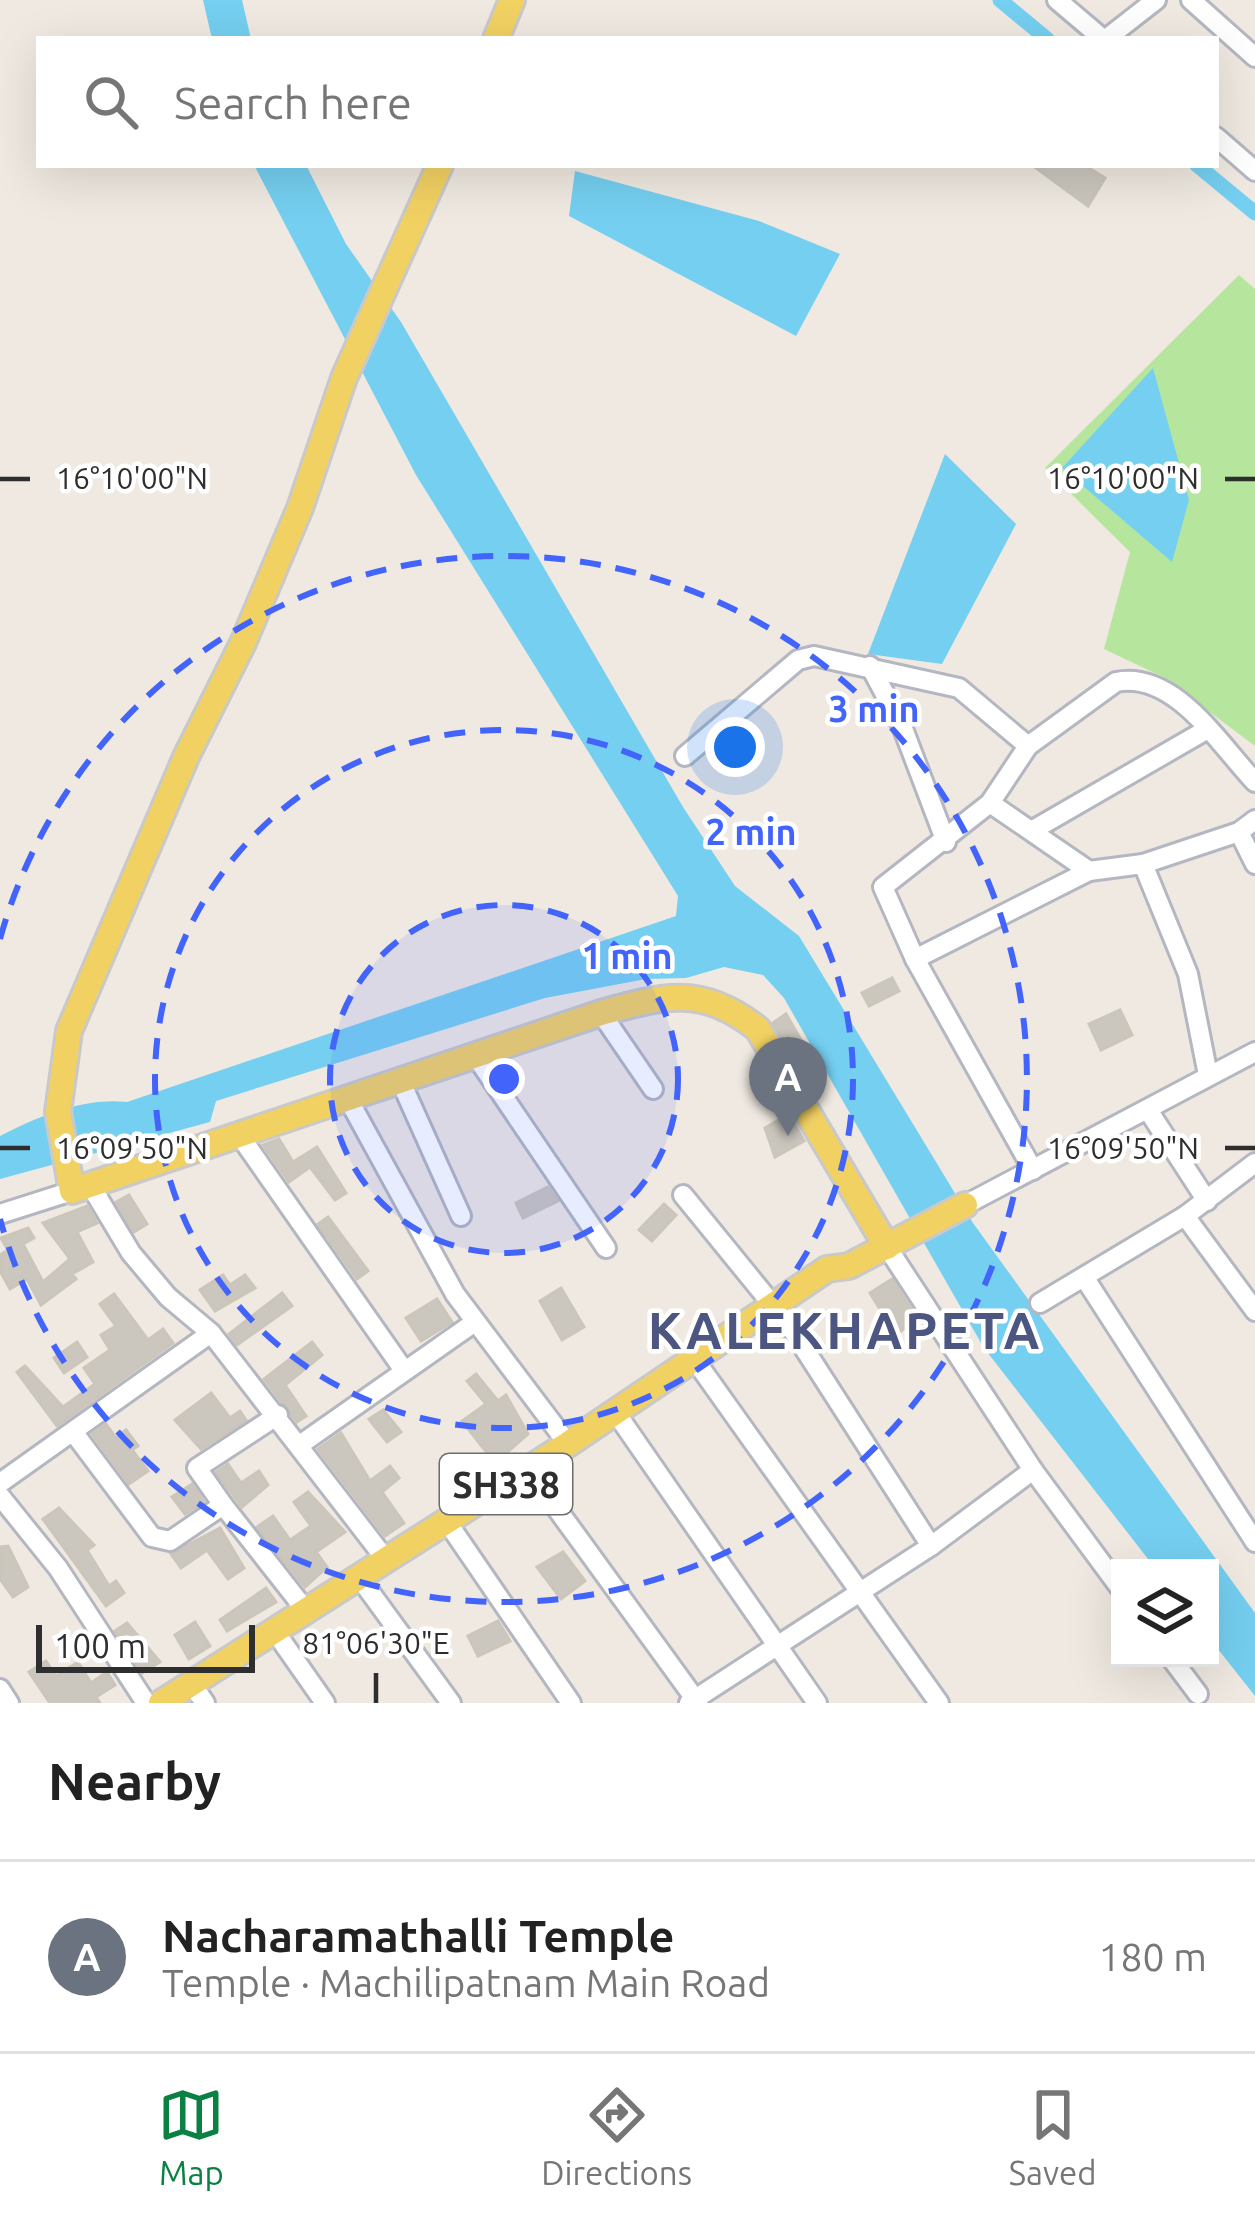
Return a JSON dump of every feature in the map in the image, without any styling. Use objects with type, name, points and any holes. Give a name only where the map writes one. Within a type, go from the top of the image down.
[{"type":"main road","points":[[497,36],[512,0]]},
{"type":"main road","points":[[439,168],[344,378],[294,524],[69,1031],[58,1112],[78,1186],[601,1013],[644,1001],[709,1000],[727,1005],[758,1029],[898,1242],[965,1205]]},
{"type":"main road","name":"SH338","points":[[161,1703],[777,1309],[837,1280],[849,1266],[898,1242]]},
{"type":"main road","name":"SH338","points":[[196,1700],[702,1370],[777,1309]]},
{"type":"street","points":[[1057,0],[1100,36]]},
{"type":"street","points":[[1108,36],[1156,0]]},
{"type":"street","points":[[1191,0],[1255,57]]},
{"type":"street","points":[[1219,140],[1255,171]]},
{"type":"street","points":[[685,756],[798,660],[814,656],[959,688],[1028,746]]},
{"type":"street","points":[[870,666],[902,726],[946,842]]},
{"type":"street","points":[[1033,1170],[915,959],[883,887],[946,842],[990,802],[1028,746],[1116,682],[1133,678],[1159,685],[1255,782]]},
{"type":"street","points":[[1033,830],[1206,730]]},
{"type":"street","points":[[990,802],[1089,871]]},
{"type":"street","points":[[915,959],[1089,871],[1143,864],[1247,826],[1255,864]]},
{"type":"street","points":[[1143,864],[1188,974],[1208,1075]]},
{"type":"street","points":[[601,1013],[653,1089]]},
{"type":"street","points":[[965,1205],[1255,1052]]},
{"type":"street","points":[[475,1055],[606,1247]]},
{"type":"street","points":[[400,1080],[460,1216]]},
{"type":"street","points":[[347,1097],[436,1264],[568,1444]]},
{"type":"street","points":[[1148,1110],[1207,1201]]},
{"type":"street","points":[[239,1136],[403,1369]]},
{"type":"street","points":[[1040,1303],[1185,1216],[1255,1162]]},
{"type":"street","points":[[0,1214],[78,1186],[168,1297],[211,1333],[387,1561]]},
{"type":"street","points":[[683,1195],[777,1309],[931,1546]]},
{"type":"street","points":[[1185,1216],[1255,1311]]},
{"type":"street","points":[[898,1242],[1033,1470],[1111,1576]]},
{"type":"street","points":[[1084,1277],[1255,1542]]},
{"type":"street","points":[[301,1444],[475,1322]]},
{"type":"street","points":[[0,1483],[211,1333]]},
{"type":"street","points":[[702,1370],[939,1703]]},
{"type":"street","points":[[278,1415],[197,1468],[307,1612]]},
{"type":"street","points":[[623,1423],[817,1703]]},
{"type":"street","points":[[74,1433],[159,1541],[170,1541],[223,1505]]},
{"type":"street","points":[[536,1480],[694,1702],[931,1546],[1033,1470]]},
{"type":"street","points":[[0,1496],[58,1568],[146,1703]]},
{"type":"street","points":[[454,1532],[571,1703]]},
{"type":"street","points":[[368,1588],[451,1703]]},
{"type":"street","points":[[283,1642],[325,1703]]},
{"type":"street","points":[[1178,1667],[1198,1694]]},
{"type":"street","points":[[0,1689],[9,1703]]},
{"type":"green space","points":[[1239,275],[1255,289],[1255,746],[1163,677],[1104,649],[1130,552],[1045,468]]},
{"type":"water","points":[[203,0],[242,0],[250,36],[211,36]]},
{"type":"water","points":[[256,168],[308,168],[346,244],[401,322],[683,807],[735,886],[799,936],[973,1223],[1216,1559],[1148,1559],[984,1348],[784,998],[763,975],[724,967],[686,978],[646,979],[545,998],[216,1101],[210,1122],[0,1179],[0,1136],[46,1115],[94,1102],[127,1102],[676,916],[678,896],[416,475]]},
{"type":"water","points":[[575,171],[759,221],[840,254],[796,336],[569,216]]},
{"type":"water","points":[[1153,368],[1189,500],[1172,562],[1062,468]]},
{"type":"water","points":[[945,454],[1016,524],[942,664],[868,654]]},
{"type":"water","points":[[1219,1563],[1255,1613],[1255,1696],[1219,1650]]},
{"type":"building","points":[[1036,168],[1089,168],[1105,178],[1088,206]]},
{"type":"building","points":[[892,978],[899,991],[869,1006],[862,993]]},
{"type":"building","points":[[1120,1010],[1132,1035],[1101,1050],[1089,1024]]},
{"type":"building","points":[[786,1014],[820,1073],[807,1080],[773,1023]]},
{"type":"building","points":[[789,1114],[804,1141],[775,1157],[765,1128]]},
{"type":"building","points":[[279,1139],[293,1162],[317,1147],[346,1193],[335,1200],[310,1167],[289,1182],[263,1145]]},
{"type":"building","points":[[548,1187],[558,1201],[523,1218],[516,1203]]},
{"type":"building","points":[[129,1195],[147,1224],[134,1232],[116,1202]]},
{"type":"building","points":[[664,1204],[676,1215],[652,1241],[639,1230]]},
{"type":"building","points":[[87,1206],[97,1223],[77,1232],[93,1262],[72,1274],[76,1279],[41,1305],[27,1279],[10,1289],[0,1271],[0,1255],[8,1250],[1,1238],[28,1228],[34,1238],[23,1244],[43,1282],[70,1259],[43,1223]]},
{"type":"building","points":[[328,1217],[368,1271],[357,1279],[318,1224]]},
{"type":"building","points":[[223,1275],[230,1285],[245,1275],[255,1288],[215,1311],[200,1290]]},
{"type":"building","points":[[892,1279],[917,1318],[896,1335],[870,1293]]},
{"type":"building","points":[[561,1288],[584,1327],[562,1340],[540,1301]]},
{"type":"building","points":[[282,1293],[292,1306],[237,1345],[229,1334]]},
{"type":"building","points":[[114,1294],[148,1340],[163,1329],[173,1343],[57,1426],[17,1372],[25,1366],[63,1407],[95,1384],[84,1368],[110,1350],[101,1335],[116,1326],[100,1304]]},
{"type":"building","points":[[437,1299],[452,1322],[421,1341],[406,1318]]},
{"type":"building","points":[[77,1342],[87,1357],[64,1373],[54,1358]]},
{"type":"building","points":[[312,1342],[322,1355],[285,1385],[306,1416],[297,1422],[264,1379]]},
{"type":"building","points":[[476,1374],[498,1401],[506,1395],[528,1434],[489,1468],[482,1458],[488,1454],[462,1421],[486,1404],[467,1381]]},
{"type":"building","points":[[211,1393],[230,1418],[240,1411],[246,1420],[201,1449],[175,1420]]},
{"type":"building","points":[[383,1410],[401,1432],[387,1442],[369,1419]]},
{"type":"building","points":[[106,1424],[116,1438],[126,1430],[138,1446],[132,1450],[148,1471],[129,1484],[92,1434]]},
{"type":"building","points":[[341,1433],[370,1481],[390,1466],[399,1478],[382,1492],[404,1523],[385,1536],[318,1449]]},
{"type":"building","points":[[228,1464],[241,1483],[259,1471],[268,1485],[242,1507],[216,1472]]},
{"type":"building","points":[[192,1484],[204,1502],[185,1514],[172,1497]]},
{"type":"building","points":[[308,1492],[345,1532],[316,1552],[327,1567],[305,1587],[257,1527],[273,1516],[290,1540],[311,1526],[294,1502]]},
{"type":"building","points":[[59,1508],[94,1545],[87,1550],[109,1586],[116,1581],[124,1593],[106,1606],[43,1519]]},
{"type":"building","points":[[220,1528],[244,1568],[228,1579],[207,1550],[181,1568],[171,1554]]},
{"type":"building","points":[[8,1546],[28,1587],[13,1597],[0,1579],[0,1547]]},
{"type":"building","points":[[563,1552],[585,1581],[561,1599],[537,1567]]},
{"type":"building","points":[[266,1588],[276,1602],[227,1631],[220,1620]]},
{"type":"building","points":[[498,1621],[510,1641],[478,1656],[468,1636]]},
{"type":"building","points":[[195,1622],[210,1646],[189,1659],[175,1635]]},
{"type":"building","points":[[127,1623],[160,1662],[142,1673],[115,1631]]},
{"type":"building","points":[[46,1661],[56,1676],[78,1662],[91,1683],[107,1672],[115,1685],[96,1697],[100,1703],[50,1703],[29,1672]]},
{"type":"waterway","points":[[1000,0],[1043,36]]},
{"type":"waterway","points":[[1201,168],[1255,213]]},
{"type":"place","name":"Nacharamathalli Temple","points":[[788,1136]]},
{"type":"district","name":"KALEKHAPETA","points":[[845,1330]]}]
